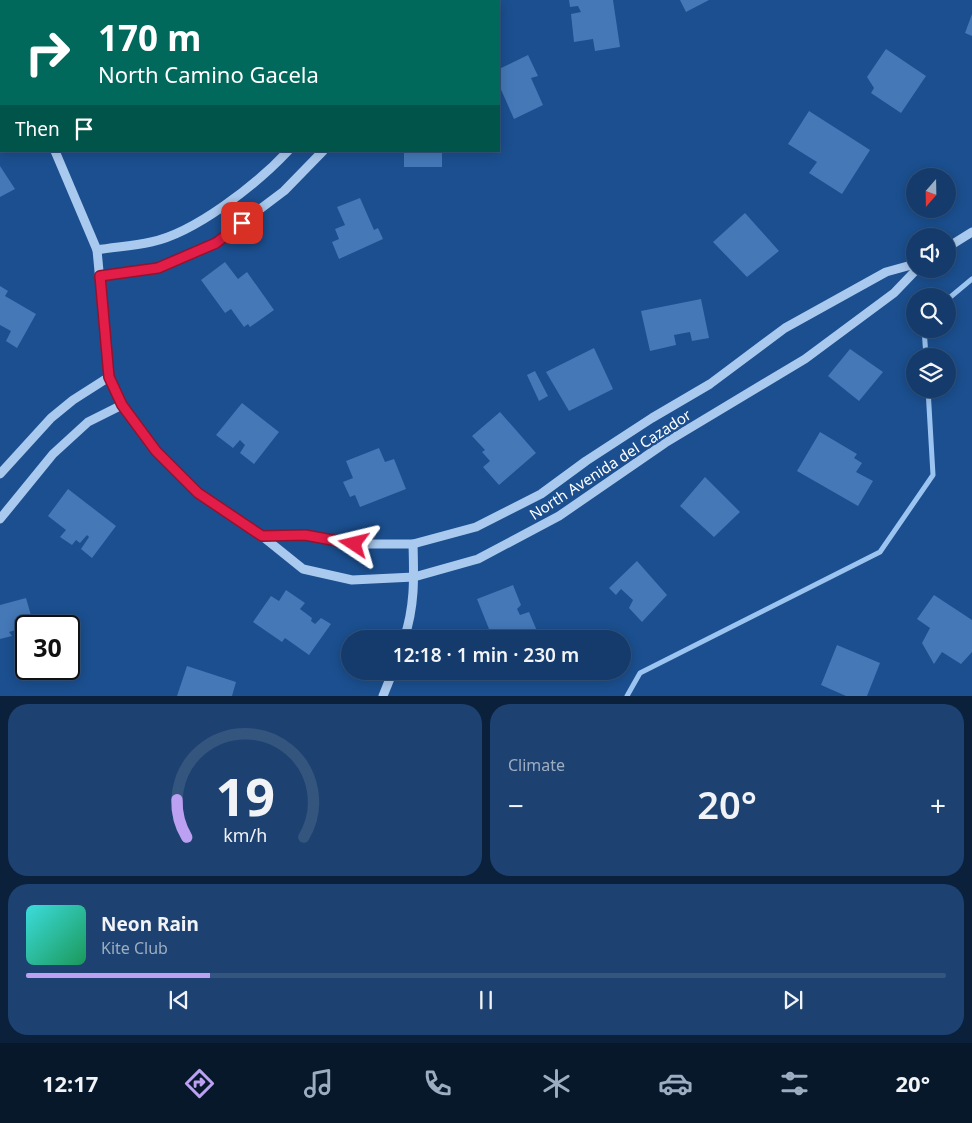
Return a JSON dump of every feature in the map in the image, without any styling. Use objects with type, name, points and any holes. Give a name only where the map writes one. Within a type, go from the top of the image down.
[{"type":"street","name":"North Avenida del Cazador","points":[[55,152],[97,250],[109,377],[122,405],[156,451],[198,493],[262,536],[303,570],[352,580],[414,577],[478,559],[559,516],[665,443],[805,359],[894,293],[908,278]]},
{"type":"street","points":[[97,250],[153,242],[204,220],[269,171],[287,152]]},
{"type":"street","points":[[100,276],[158,268],[216,243],[284,191],[322,152]]},
{"type":"street","points":[[956,242],[972,232]]},
{"type":"street","name":"North Avenida del Cazador","points":[[262,536],[305,535],[354,544],[413,544],[476,527],[541,494],[586,461],[652,418],[710,384],[785,328],[886,272],[906,266]]},
{"type":"street","points":[[0,474],[51,418],[73,400],[109,377]]},
{"type":"street","points":[[0,519],[53,454],[88,422],[122,405]]},
{"type":"street","points":[[407,630],[412,616],[413,544]]},
{"type":"street","points":[[383,696],[389,680]]},
{"type":"building","points":[[569,0],[613,0],[620,47],[595,51],[593,39],[574,42],[571,14],[581,12],[578,6],[570,7]]},
{"type":"building","points":[[680,0],[709,0],[686,12]]},
{"type":"building","points":[[972,14],[972,36],[965,33]]},
{"type":"building","points":[[886,49],[926,76],[901,113],[871,93],[874,88],[867,77]]},
{"type":"building","points":[[528,55],[538,76],[531,78],[543,105],[514,119],[500,87],[500,69]]},
{"type":"building","points":[[809,111],[870,150],[842,194],[809,173],[817,162],[788,144]]},
{"type":"building","points":[[404,152],[442,152],[442,167],[404,167]]},
{"type":"building","points":[[0,166],[15,189],[0,197]]},
{"type":"building","points":[[360,198],[374,230],[378,228],[383,239],[339,259],[332,242],[339,239],[335,229],[345,225],[337,207]]},
{"type":"building","points":[[745,213],[779,251],[747,277],[713,242]]},
{"type":"building","points":[[225,262],[238,279],[247,272],[274,310],[250,327],[248,324],[244,327],[231,309],[225,313],[201,280]]},
{"type":"building","points":[[0,286],[8,291],[5,296],[36,314],[17,348],[6,341],[11,331],[0,325]]},
{"type":"building","points":[[701,299],[709,338],[692,341],[690,332],[674,335],[676,345],[650,351],[641,311]]},
{"type":"building","points":[[594,348],[613,389],[569,411],[546,372]]},
{"type":"building","points":[[850,349],[883,372],[859,401],[828,376]]},
{"type":"building","points":[[535,371],[548,396],[539,401],[527,375]]},
{"type":"building","points":[[242,403],[279,432],[254,464],[240,453],[245,445],[240,440],[233,448],[216,435]]},
{"type":"building","points":[[500,412],[536,453],[499,485],[483,467],[490,461],[482,452],[485,450],[472,436]]},
{"type":"building","points":[[820,432],[857,454],[854,458],[862,463],[856,472],[873,481],[858,506],[797,471]]},
{"type":"building","points":[[379,448],[385,462],[394,459],[406,489],[360,507],[355,495],[350,497],[343,482],[353,478],[346,461]]},
{"type":"building","points":[[705,477],[740,512],[714,537],[680,506]]},
{"type":"building","points":[[68,489],[116,526],[92,558],[81,549],[89,537],[87,535],[80,543],[76,540],[72,545],[60,537],[66,530],[48,516]]},
{"type":"building","points":[[637,561],[667,595],[642,622],[629,608],[633,600],[621,589],[616,595],[609,588]]},
{"type":"building","points":[[513,585],[521,605],[517,609],[520,615],[529,612],[537,630],[489,630],[477,599]]},
{"type":"building","points":[[286,590],[305,603],[300,609],[312,618],[311,621],[315,624],[321,618],[331,624],[309,655],[285,638],[282,642],[253,622],[271,596],[279,601]]},
{"type":"building","points":[[934,595],[972,620],[972,652],[961,664],[942,652],[934,664],[922,643],[930,628],[917,619]]},
{"type":"building","points":[[26,598],[31,615],[15,615],[15,630],[9,632],[12,636],[0,639],[0,605]]},
{"type":"building","points":[[837,645],[880,663],[867,696],[846,696],[821,685]]},
{"type":"building","points":[[187,666],[236,682],[232,696],[177,696]]},
{"type":"waterway","points":[[956,292],[972,279]]},
{"type":"waterway","points":[[925,338],[925,348]]},
{"type":"waterway","points":[[627,696],[640,673],[880,552],[933,475],[929,398]]},
{"type":"route","points":[[242,223],[216,243],[158,268],[100,276],[109,377],[122,405],[156,451],[198,493],[262,536],[305,535],[354,544]]}]
